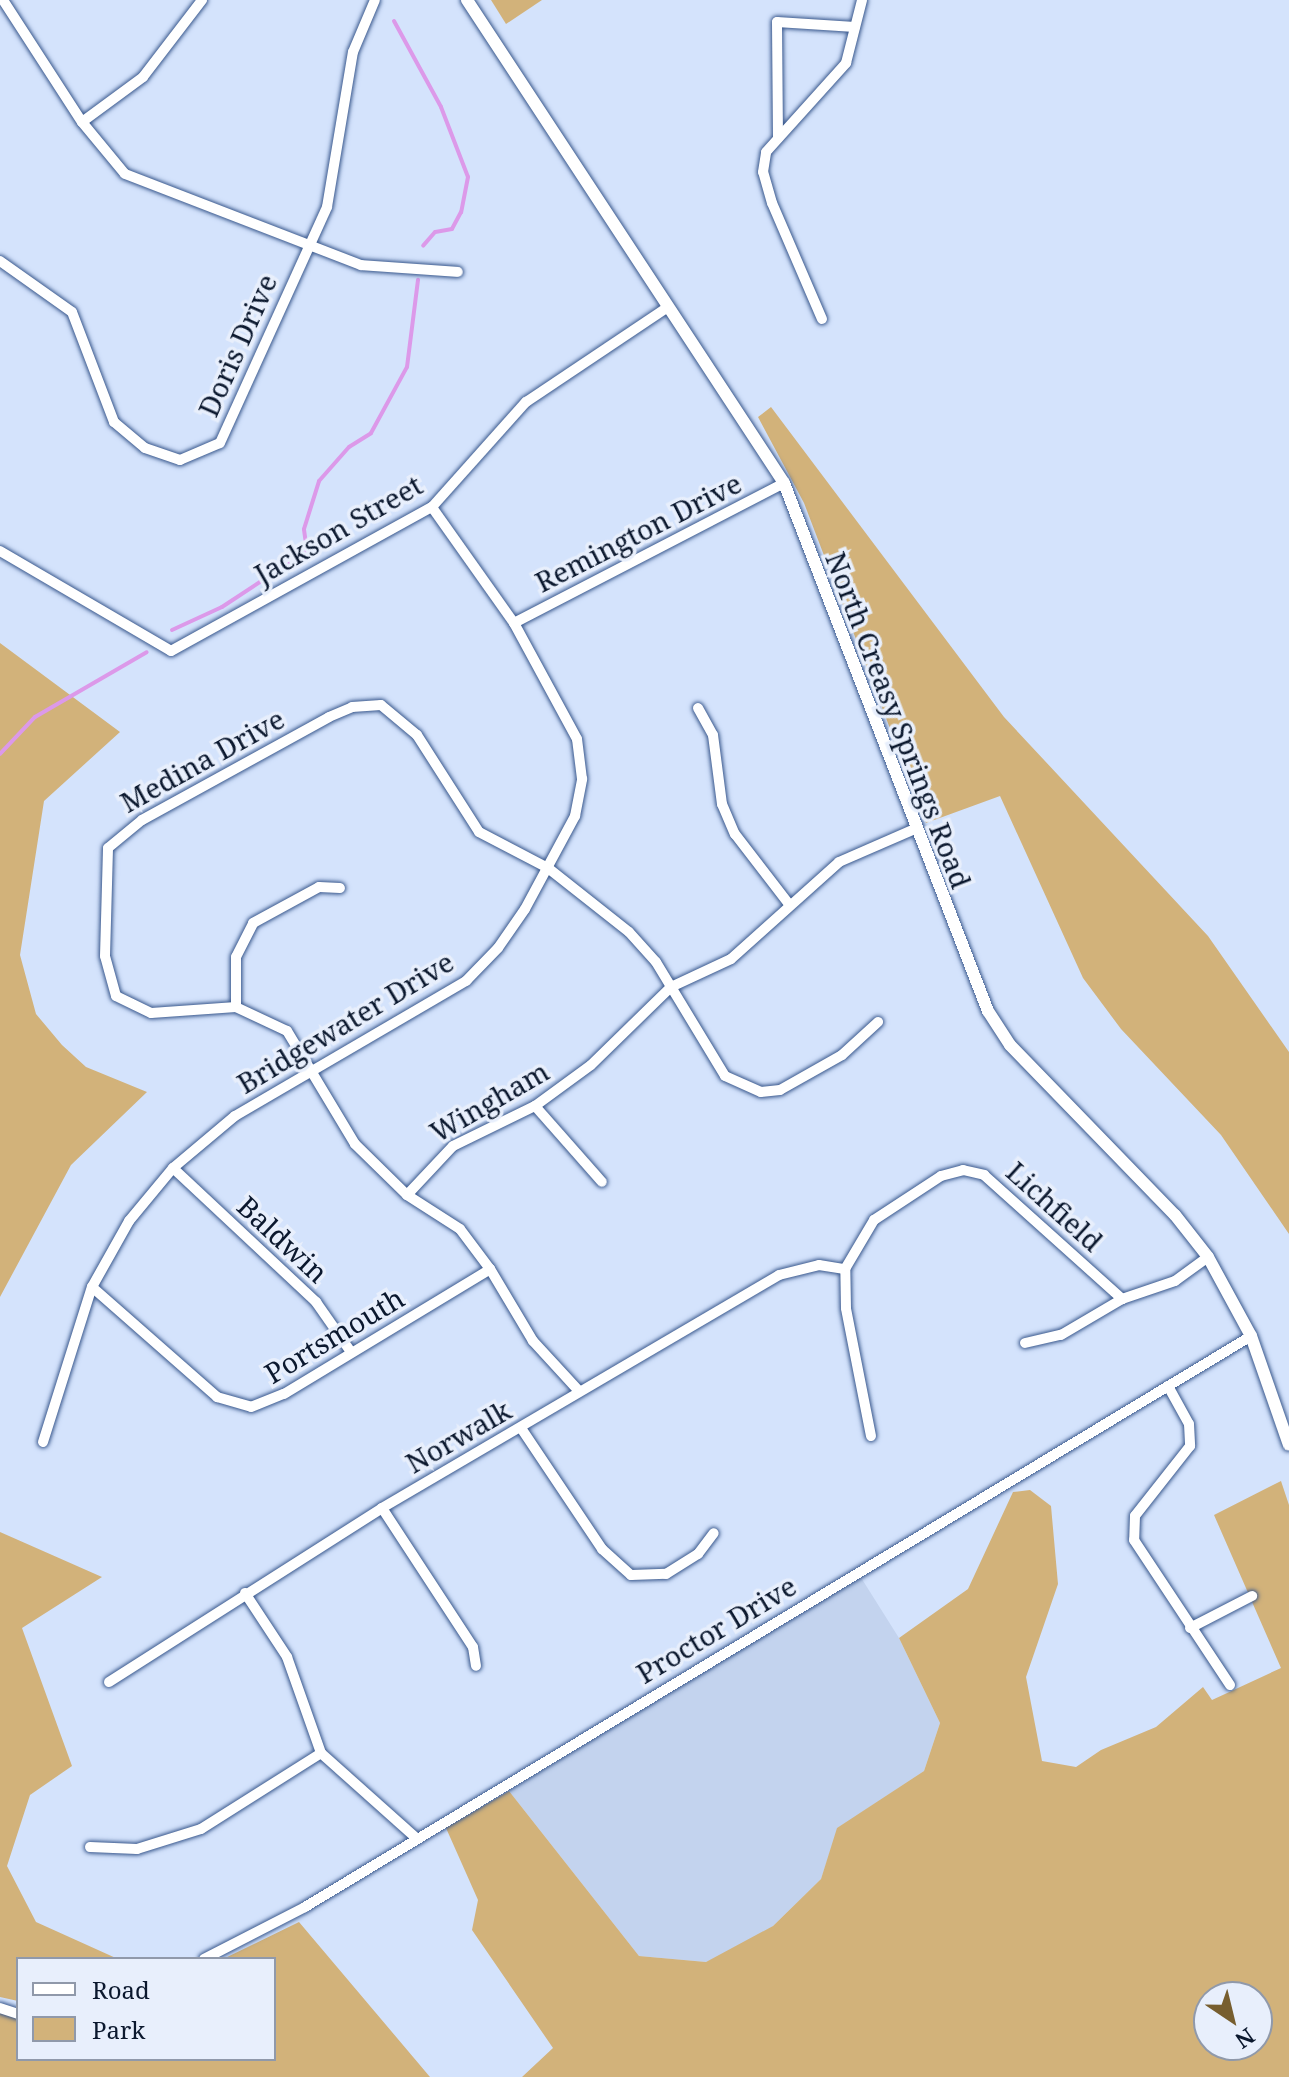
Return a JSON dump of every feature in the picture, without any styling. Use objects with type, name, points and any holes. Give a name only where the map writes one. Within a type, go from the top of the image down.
[{"type":"street","points":[[3,0],[82,122],[125,174],[361,265],[458,272]]},
{"type":"street","points":[[82,122],[143,77],[202,0]]},
{"type":"street","name":"Doris Drive","points":[[0,261],[72,312],[114,422],[145,448],[180,460],[220,443],[327,207],[353,52],[375,0]]},
{"type":"street","name":"North Creasy Springs Road","points":[[467,0],[784,483],[817,579],[888,744],[915,829],[973,977],[1010,1045],[1175,1215],[1208,1257],[1251,1336],[1289,1445]]},
{"type":"street","points":[[822,319],[763,172],[766,152],[846,63],[862,0]]},
{"type":"street","points":[[778,138],[777,22],[855,27]]},
{"type":"street","name":"Jackson Street","points":[[0,551],[171,651],[432,507],[526,402],[668,307]]},
{"type":"street","name":"Remington Drive","points":[[514,623],[784,483]]},
{"type":"street","name":"Bridgewater Drive","points":[[43,1442],[92,1287],[129,1221],[173,1168],[235,1116],[310,1068],[466,981],[498,948],[548,868],[575,816],[582,779],[577,739],[514,623],[432,507]]},
{"type":"street","name":"Medina Drive","points":[[236,1007],[151,1013],[116,996],[105,956],[107,858],[120,833],[352,707],[368,704],[393,710],[417,735],[479,832],[548,868],[629,932],[671,987],[725,1076],[761,1092],[780,1090],[842,1055],[878,1022]]},
{"type":"street","points":[[698,708],[713,735],[722,804],[735,834],[789,904]]},
{"type":"street","name":"Wingham","points":[[407,1195],[453,1146],[535,1106],[591,1065],[671,987],[731,959],[839,862],[915,829]]},
{"type":"street","points":[[340,888],[319,887],[253,923],[236,957],[236,1007],[287,1031],[355,1144],[407,1195],[460,1229],[490,1269],[533,1341],[578,1390]]},
{"type":"street","points":[[535,1106],[602,1182]]},
{"type":"street","name":"Baldwin","points":[[173,1168],[316,1302],[351,1352]]},
{"type":"street","name":"Lichfield","points":[[845,1269],[859,1237],[887,1208],[941,1176],[963,1170],[984,1175],[1011,1194],[1122,1299]]},
{"type":"street","points":[[1025,1343],[1061,1335],[1122,1299],[1175,1281],[1208,1257]]},
{"type":"street","name":"Norwalk","points":[[109,1682],[382,1508],[521,1428],[578,1390],[779,1275],[819,1265],[845,1269]]},
{"type":"street","name":"Portsmouth","points":[[92,1287],[217,1397],[234,1406],[264,1405],[490,1269]]},
{"type":"street","points":[[845,1269],[846,1308],[871,1436]]},
{"type":"street","name":"Proctor Drive","points":[[208,1957],[305,1907],[415,1837],[1251,1336]]},
{"type":"street","points":[[1168,1386],[1189,1424],[1190,1446],[1135,1516],[1132,1529],[1140,1553],[1230,1685]]},
{"type":"street","points":[[521,1428],[602,1549],[631,1575],[666,1574],[698,1554],[714,1533]]},
{"type":"street","points":[[382,1508],[473,1647],[476,1666]]},
{"type":"street","points":[[245,1593],[287,1657],[321,1753],[415,1837]]},
{"type":"street","points":[[1190,1628],[1252,1596]]},
{"type":"street","points":[[90,1847],[137,1849],[201,1829],[321,1753]]},
{"type":"shaded area","points":[[860,1576],[899,1638],[940,1723],[924,1771],[838,1828],[821,1879],[773,1926],[744,1946],[706,1962],[639,1956],[509,1791]]},
{"type":"green space","points":[[491,0],[542,0],[506,24]]},
{"type":"green space","points":[[771,407],[1004,717],[1208,936],[1289,1052],[1289,1234],[1221,1135],[1121,1029],[1083,978],[1000,796],[926,823],[804,503],[758,417]]},
{"type":"green space","points":[[0,643],[120,732],[44,801],[20,955],[36,1014],[62,1045],[86,1067],[147,1092],[71,1165],[0,1297]]},
{"type":"green space","points":[[1281,1481],[1289,1505],[1289,2077],[522,2077],[553,2048],[472,1930],[478,1900],[446,1828],[509,1791],[639,1956],[706,1962],[773,1926],[821,1879],[837,1828],[924,1771],[940,1723],[899,1638],[968,1589],[1013,1492],[1030,1490],[1051,1506],[1058,1584],[1026,1677],[1042,1761],[1076,1767],[1101,1750],[1156,1727],[1203,1687],[1212,1700],[1281,1668],[1214,1515]]},
{"type":"green space","points":[[0,1532],[102,1577],[22,1628],[72,1766],[30,1795],[7,1866],[36,1922],[114,1957],[16,1957],[16,2001],[0,1997]]},
{"type":"green space","points":[[299,1922],[430,2077],[0,2077],[0,2009],[16,2013],[16,2061],[276,2061],[276,1957],[227,1957]]},
{"type":"waterway","points":[[394,21],[441,107],[468,177],[461,212],[452,229],[435,232],[423,246]]},
{"type":"waterway","points":[[172,630],[222,607],[307,551],[304,529],[319,481],[349,447],[371,433],[407,367],[418,280]]},
{"type":"waterway","points":[[0,754],[35,717],[147,652]]}]
